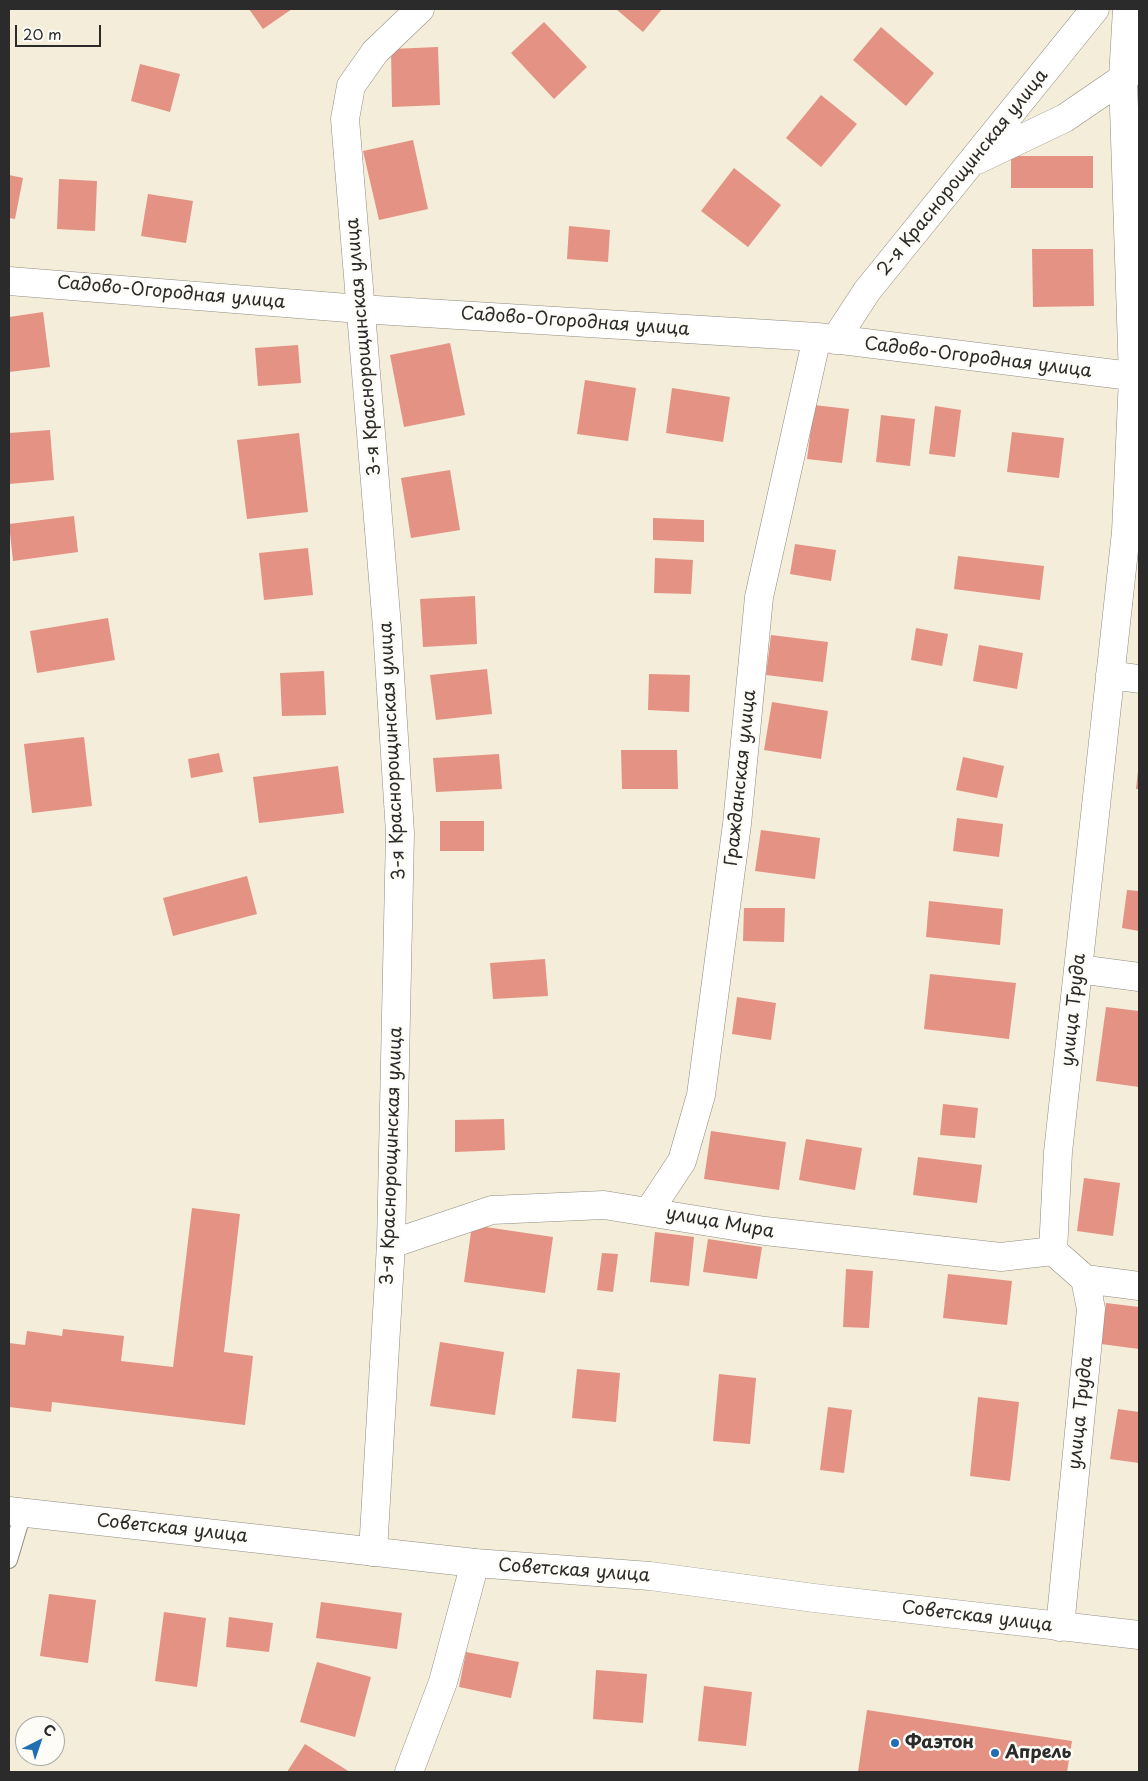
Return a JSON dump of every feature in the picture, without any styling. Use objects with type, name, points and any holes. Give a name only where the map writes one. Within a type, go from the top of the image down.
[{"type":"street","name":"3-я Краснорощинская улица","points":[[373,1552],[391,1244],[400,833],[387,627],[345,119],[351,86],[375,52],[420,9]]},
{"type":"street","name":"2-я Краснорощинская улица","points":[[826,339],[1095,9]]},
{"type":"street","name":"улица Труда","points":[[1053,1251],[1058,1152],[1126,532],[1136,377],[1131,73],[1126,9]]},
{"type":"street","points":[[971,162],[1065,118],[1131,73]]},
{"type":"street","name":"Садово-Огородная улица","points":[[9,280],[360,308],[826,339],[1136,377]]},
{"type":"street","name":"Гражданская улица","points":[[650,1211],[682,1161],[701,1095],[737,824],[759,597],[826,339]]},
{"type":"street","points":[[1110,674],[1139,678]]},
{"type":"street","points":[[1078,969],[1139,977]]},
{"type":"street","name":"улица Мира","points":[[391,1244],[492,1210],[604,1205],[765,1231],[1001,1257],[1053,1251]]},
{"type":"street","points":[[1053,1251],[1085,1278],[1139,1286]]},
{"type":"street","name":"улица Труда","points":[[1060,1627],[1091,1309],[1085,1278]]},
{"type":"street","name":"Советская улица","points":[[16,1512],[475,1563],[650,1576],[1060,1627],[1139,1635]]},
{"type":"street","points":[[409,1772],[443,1682],[475,1563]]},
{"type":"lane","points":[[9,1560],[16,1512]]},
{"type":"building","points":[[249,9],[292,9],[263,29]]},
{"type":"building","points":[[616,9],[662,9],[643,32]]},
{"type":"building","points":[[544,22],[587,67],[554,99],[511,53]]},
{"type":"building","points":[[881,27],[934,73],[906,106],[853,60]]},
{"type":"building","points":[[438,47],[440,105],[392,107],[391,49]]},
{"type":"building","points":[[140,64],[180,74],[170,112],[131,101]]},
{"type":"building","points":[[821,95],[857,124],[821,167],[786,138]]},
{"type":"building","points":[[413,140],[428,209],[379,220],[363,151]]},
{"type":"building","points":[[1011,156],[1093,156],[1093,188],[1011,188]]},
{"type":"building","points":[[734,168],[781,205],[748,247],[701,211]]},
{"type":"building","points":[[9,175],[23,178],[15,219],[9,218]]},
{"type":"building","points":[[59,179],[97,181],[95,231],[57,229]]},
{"type":"building","points":[[148,194],[193,201],[186,243],[141,236]]},
{"type":"building","points":[[569,226],[610,230],[608,262],[567,259]]},
{"type":"building","points":[[1032,249],[1093,249],[1094,306],[1033,307]]},
{"type":"building","points":[[43,312],[50,367],[9,372],[9,317]]},
{"type":"building","points":[[450,343],[465,415],[404,427],[390,355]]},
{"type":"building","points":[[298,345],[301,383],[258,386],[255,348]]},
{"type":"building","points":[[585,380],[636,388],[628,441],[577,434]]},
{"type":"building","points":[[672,388],[730,397],[723,442],[666,433]]},
{"type":"building","points":[[814,405],[849,409],[842,463],[807,459]]},
{"type":"building","points":[[935,406],[961,410],[955,457],[929,454]]},
{"type":"building","points":[[881,415],[915,419],[910,466],[876,462]]},
{"type":"building","points":[[50,430],[54,480],[9,484],[9,433]]},
{"type":"building","points":[[1012,432],[1064,438],[1059,478],[1007,472]]},
{"type":"building","points":[[299,433],[308,512],[247,519],[237,440]]},
{"type":"building","points":[[450,470],[460,530],[411,538],[401,478]]},
{"type":"building","points":[[74,516],[78,552],[13,561],[9,524]]},
{"type":"building","points":[[653,518],[704,520],[704,542],[653,540]]},
{"type":"building","points":[[795,544],[836,550],[831,581],[790,574]]},
{"type":"building","points":[[308,548],[313,595],[264,600],[259,553]]},
{"type":"building","points":[[958,556],[1044,566],[1040,600],[954,589]]},
{"type":"building","points":[[655,558],[693,560],[691,594],[654,593]]},
{"type":"building","points":[[475,596],[477,644],[423,647],[420,599]]},
{"type":"building","points":[[108,618],[115,660],[37,673],[30,631]]},
{"type":"building","points":[[916,628],[948,634],[942,666],[911,660]]},
{"type":"building","points":[[771,635],[828,642],[823,682],[766,675]]},
{"type":"building","points":[[979,645],[1023,653],[1017,689],[973,681]]},
{"type":"building","points":[[487,669],[492,714],[436,720],[430,675]]},
{"type":"building","points":[[324,671],[326,715],[282,716],[280,673]]},
{"type":"building","points":[[649,674],[690,675],[689,712],[648,710]]},
{"type":"building","points":[[772,702],[828,711],[821,759],[764,750]]},
{"type":"building","points":[[84,737],[92,806],[32,813],[24,744]]},
{"type":"building","points":[[621,750],[677,750],[678,789],[622,789]]},
{"type":"building","points":[[219,753],[223,772],[191,778],[188,759]]},
{"type":"building","points":[[499,754],[502,789],[436,792],[433,758]]},
{"type":"building","points":[[963,757],[1004,766],[997,798],[956,790]]},
{"type":"building","points":[[338,766],[344,813],[259,823],[253,777]]},
{"type":"building","points":[[1138,771],[1139,789],[1136,789]]},
{"type":"building","points":[[957,818],[1003,824],[999,857],[953,851]]},
{"type":"building","points":[[440,821],[484,821],[484,851],[440,851]]},
{"type":"building","points":[[761,830],[820,838],[815,879],[755,871]]},
{"type":"building","points":[[247,876],[257,914],[173,936],[163,898]]},
{"type":"building","points":[[1127,890],[1139,891],[1139,931],[1122,928]]},
{"type":"building","points":[[929,901],[1003,909],[1000,945],[926,937]]},
{"type":"building","points":[[744,908],[785,908],[784,942],[743,941]]},
{"type":"building","points":[[545,959],[548,996],[493,999],[490,963]]},
{"type":"building","points":[[930,974],[1016,983],[1009,1039],[924,1029]]},
{"type":"building","points":[[737,997],[776,1003],[771,1040],[732,1034]]},
{"type":"building","points":[[1106,1007],[1139,1011],[1139,1087],[1096,1081]]},
{"type":"building","points":[[943,1104],[978,1108],[975,1138],[940,1135]]},
{"type":"building","points":[[504,1119],[505,1150],[455,1152],[455,1120]]},
{"type":"building","points":[[711,1131],[786,1142],[779,1190],[704,1179]]},
{"type":"building","points":[[806,1139],[862,1148],[855,1190],[799,1180]]},
{"type":"building","points":[[918,1157],[982,1165],[977,1203],[913,1195]]},
{"type":"building","points":[[1084,1178],[1120,1183],[1113,1236],[1077,1231]]},
{"type":"building","points":[[192,1208],[240,1214],[224,1352],[253,1356],[245,1425],[52,1402],[51,1412],[9,1407],[9,1343],[25,1345],[27,1331],[62,1336],[63,1329],[124,1336],[121,1361],[173,1367]]},
{"type":"building","points":[[472,1225],[553,1237],[545,1293],[464,1282]]},
{"type":"building","points":[[655,1232],[694,1237],[689,1286],[650,1282]]},
{"type":"building","points":[[708,1239],[762,1247],[757,1279],[703,1272]]},
{"type":"building","points":[[602,1253],[618,1254],[613,1292],[597,1290]]},
{"type":"building","points":[[846,1269],[873,1271],[869,1328],[843,1327]]},
{"type":"building","points":[[948,1274],[1012,1281],[1007,1325],[943,1318]]},
{"type":"building","points":[[1106,1303],[1139,1307],[1139,1349],[1101,1344]]},
{"type":"building","points":[[440,1342],[504,1352],[495,1415],[430,1406]]},
{"type":"building","points":[[577,1369],[620,1373],[616,1422],[572,1418]]},
{"type":"building","points":[[719,1374],[756,1378],[750,1444],[713,1441]]},
{"type":"building","points":[[978,1397],[1019,1402],[1010,1481],[970,1476]]},
{"type":"building","points":[[828,1407],[852,1410],[844,1473],[820,1470]]},
{"type":"building","points":[[1118,1409],[1139,1412],[1139,1463],[1110,1459]]},
{"type":"building","points":[[49,1594],[96,1600],[88,1663],[40,1656]]},
{"type":"building","points":[[321,1602],[402,1613],[397,1649],[316,1638]]},
{"type":"building","points":[[164,1612],[206,1618],[197,1687],[155,1681]]},
{"type":"building","points":[[229,1617],[273,1623],[269,1652],[226,1647]]},
{"type":"building","points":[[466,1652],[519,1662],[511,1698],[459,1687]]},
{"type":"building","points":[[317,1662],[371,1677],[355,1737],[300,1722]]},
{"type":"building","points":[[596,1670],[647,1674],[643,1723],[593,1719]]},
{"type":"building","points":[[704,1686],[752,1692],[746,1746],[698,1741]]},
{"type":"building","points":[[867,1710],[1072,1741],[1067,1772],[858,1772]]},
{"type":"building","points":[[305,1744],[350,1772],[287,1772]]},
{"type":"place","name":"Фаэтон","points":[[895,1743]]},
{"type":"place","name":"Апрель","points":[[995,1753]]}]
